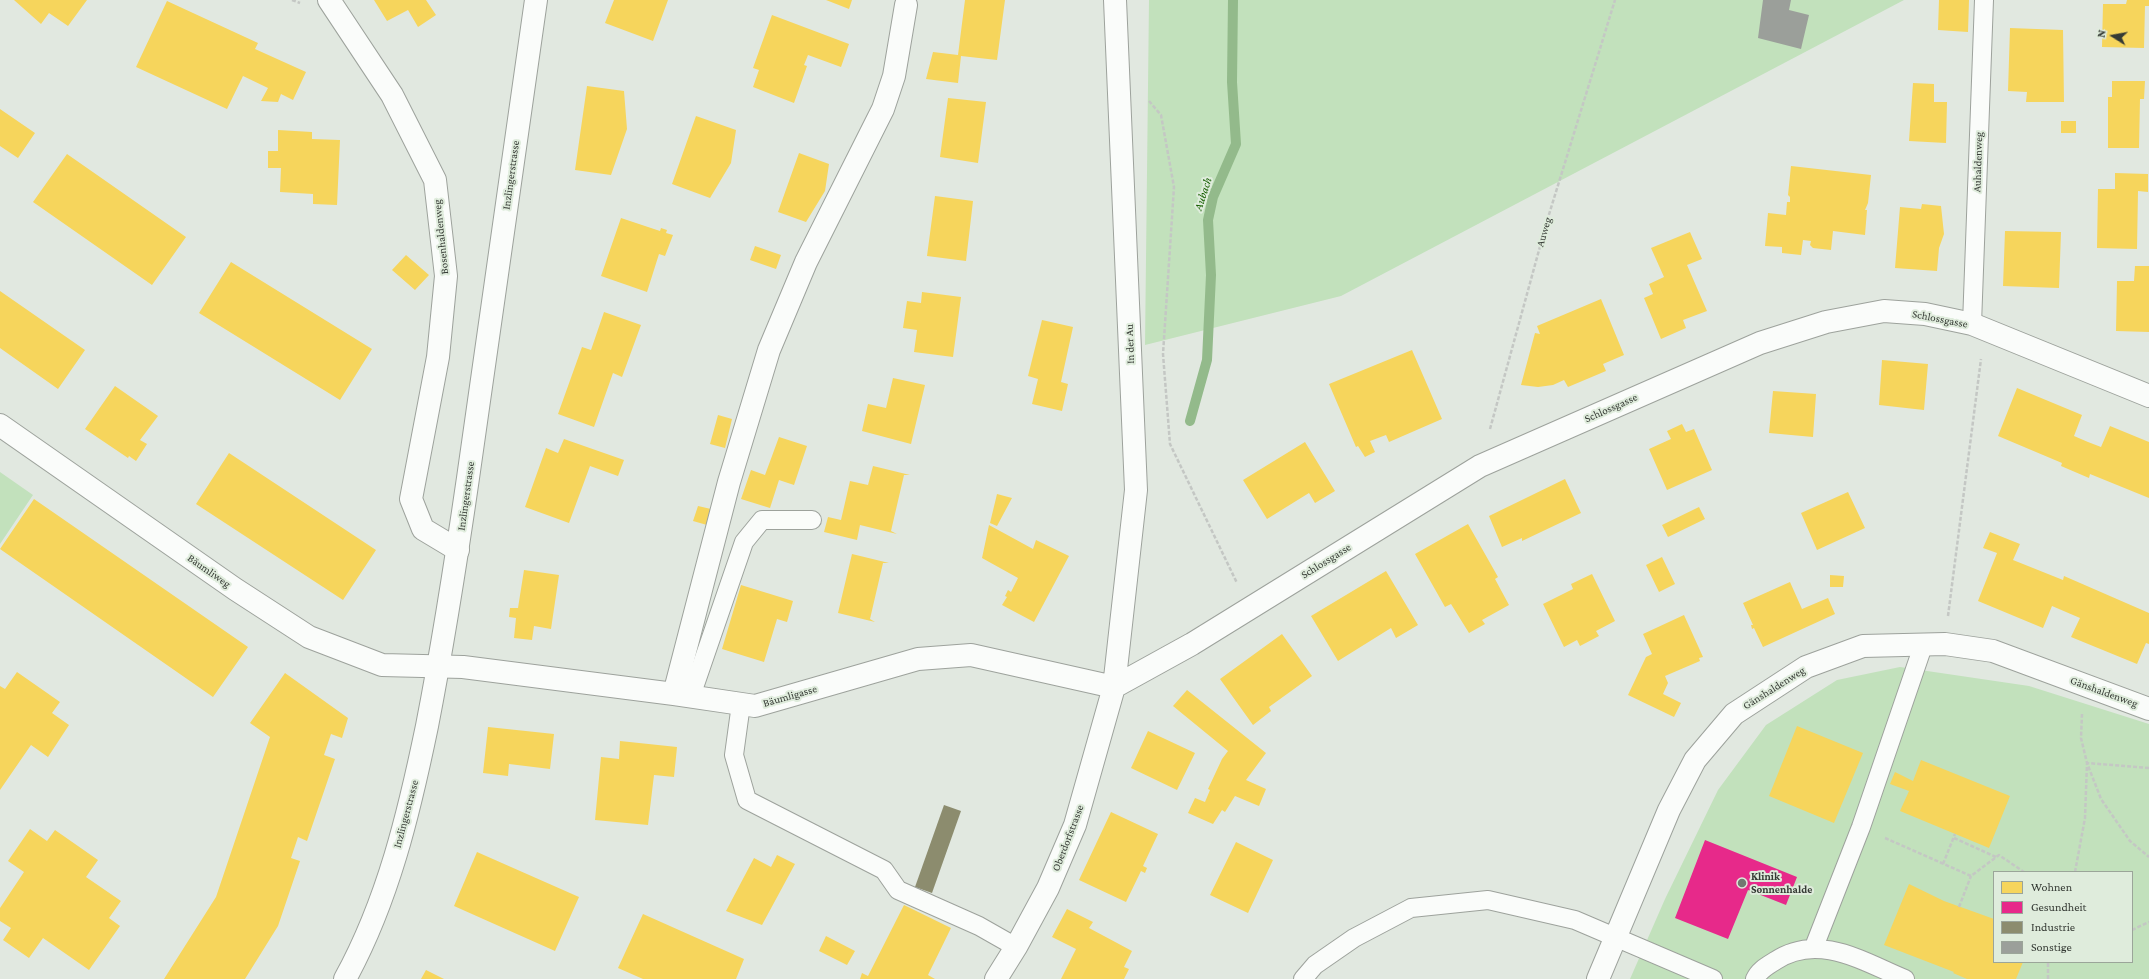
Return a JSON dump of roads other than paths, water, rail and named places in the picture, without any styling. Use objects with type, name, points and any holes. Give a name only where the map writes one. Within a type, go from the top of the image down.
[{"type":"street","name":"Bosenhaldenweg","points":[[329,0],[392,95],[435,180],[446,276],[438,358],[411,499],[423,529],[458,550]]},
{"type":"street","name":"Inzlingerstrasse","points":[[345,979],[356,960],[387,884],[409,810],[438,667],[458,550],[536,0]]},
{"type":"street","name":"In der Au","points":[[1114,687],[1136,490],[1115,0]]},
{"type":"street","points":[[683,695],[729,482],[769,350],[806,262],[883,109],[894,76],[906,5]]},
{"type":"street","name":"Schlossgasse","points":[[1114,687],[1192,644],[1480,466],[1760,343],[1826,322],[1884,311],[1925,314],[1978,327],[2149,396]]},
{"type":"street","name":"Bäumliweg","points":[[0,425],[235,589],[309,637],[382,665],[438,667]]},
{"type":"street","name":"Gänshaldenweg","points":[[1598,979],[1617,937],[1669,810],[1695,760],[1734,714],[1806,667],[1863,646],[1934,644],[1993,651],[2149,709]]},
{"type":"street","name":"Bäumligasse","points":[[438,667],[463,668],[683,695],[755,706],[918,659],[970,655],[1114,687]]},
{"type":"street","name":"Oberdorfstrasse","points":[[996,979],[1016,947],[1048,888],[1075,825],[1114,687]]},
{"type":"lane","name":"Auhaldenweg","points":[[1978,327],[1984,0]]},
{"type":"lane","points":[[683,695],[744,542],[762,520],[812,520]]},
{"type":"lane","points":[[1814,947],[1860,827],[1934,644]]},
{"type":"lane","points":[[741,704],[734,755],[747,800],[884,870],[898,890],[979,926],[1016,947]]},
{"type":"lane","points":[[1303,979],[1315,965],[1354,938],[1411,908],[1488,900],[1575,920],[1713,979]]},
{"type":"lane","points":[[1755,979],[1758,973],[1784,955],[1814,947],[1836,950],[1905,979]]},
{"type":"waterway","name":"Aubach","points":[[1190,421],[1207,360],[1211,275],[1208,220],[1213,197],[1236,144],[1232,82],[1233,0]]},
{"type":"place","name":"Klinik Sonnenhalde","points":[[1742,883]]}]
